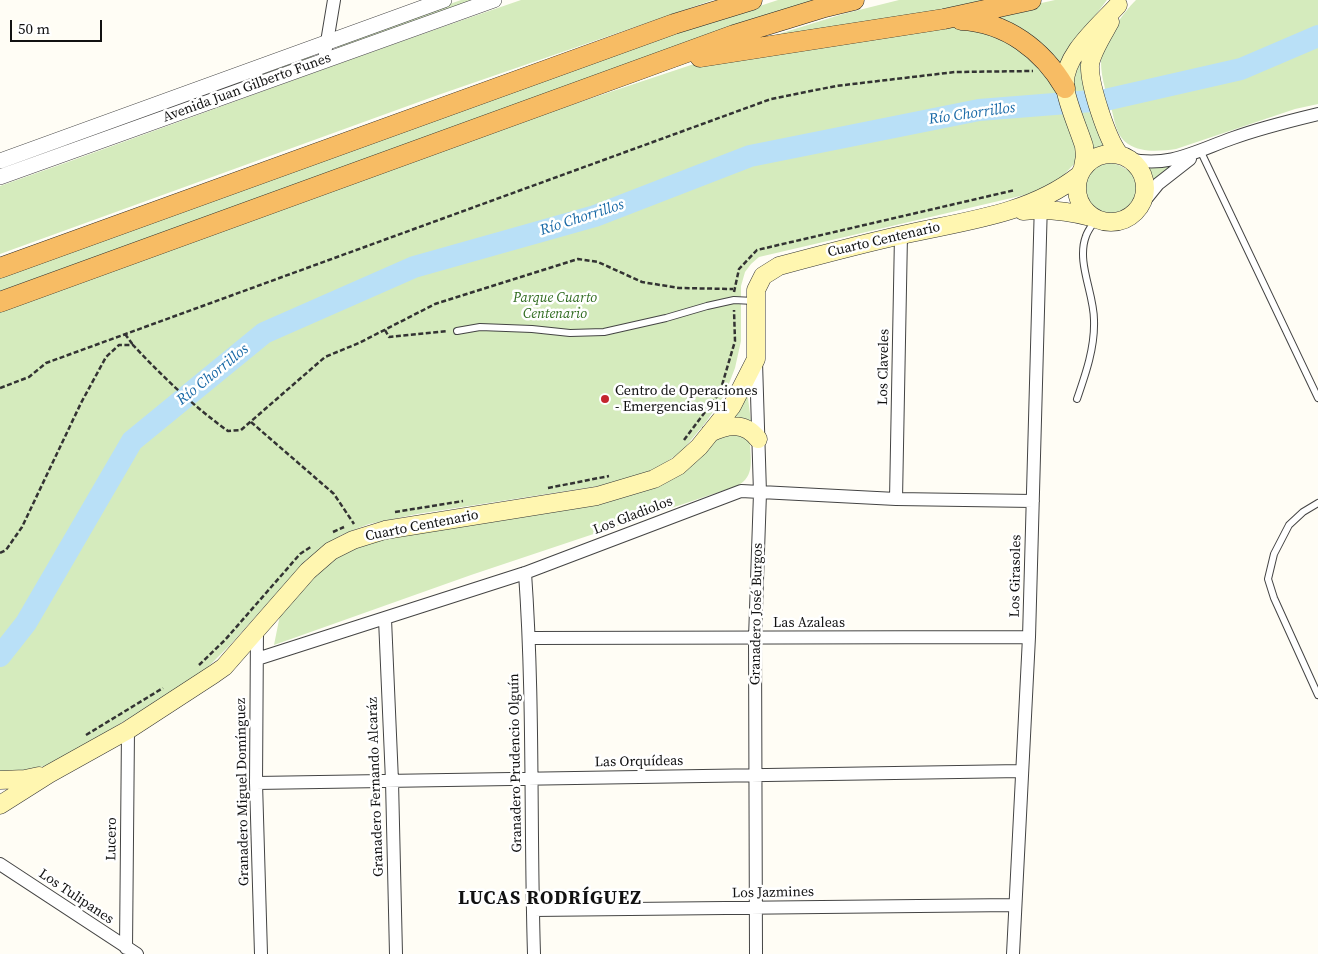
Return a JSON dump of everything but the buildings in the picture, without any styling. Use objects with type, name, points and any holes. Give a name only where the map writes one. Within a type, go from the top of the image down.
[{"type":"highway","points":[[0,302],[734,35],[854,0]]},
{"type":"highway","points":[[652,64],[944,19],[1031,0]]},
{"type":"highway","points":[[0,268],[674,24],[749,1]]},
{"type":"highway","points":[[944,19],[979,20],[1008,32],[1027,44],[1055,71],[1065,88]]},
{"type":"main road","points":[[1120,3],[1097,46],[1090,64],[1094,90],[1109,137],[1124,156],[1140,168],[1146,186],[1141,205],[1135,213],[1122,220],[1106,222],[1094,218],[1081,206],[1077,196],[1076,186],[1085,156],[1084,146],[1065,88],[1066,70],[1074,55],[1090,35],[1120,3]]},
{"type":"main road","points":[[1081,171],[1090,160],[1099,155],[1124,156]]},
{"type":"main road","name":"Cuarto Centenario","points":[[762,276],[779,266],[901,235],[1040,204],[1065,186],[1081,171]]},
{"type":"main road","name":"Cuarto Centenario","points":[[1040,204],[1094,218]]},
{"type":"main road","name":"Granadero José Burgos","points":[[756,359],[755,302],[756,290],[762,276]]},
{"type":"main road","name":"Cuarto Centenario","points":[[0,805],[49,774],[128,730],[224,667],[308,571],[331,551],[353,540],[385,530],[597,496],[654,480],[678,466],[698,447],[732,406],[756,359]]},
{"type":"main road","points":[[710,433],[729,426],[739,426],[748,428],[758,439]]},
{"type":"main road","name":"Cuarto Centenario","points":[[0,780],[25,779],[49,774]]},
{"type":"street","points":[[324,60],[334,0]]},
{"type":"street","name":"Avenida Juan Gilberto Funes","points":[[0,177],[30,158],[328,42],[444,0]]},
{"type":"street","name":"Avenida Juan Gilberto Funes","points":[[0,161],[30,158],[324,60],[494,0]]},
{"type":"street","points":[[1124,156],[1151,162],[1164,162],[1201,152],[1233,138],[1318,114]]},
{"type":"street","points":[[1141,205],[1168,174],[1201,152]]},
{"type":"street","name":"Los Girasoles","points":[[1013,954],[1029,637],[1040,204]]},
{"type":"street","name":"Los Claveles","points":[[896,499],[901,235]]},
{"type":"street","name":"Granadero José Burgos","points":[[756,359],[760,493],[755,638],[756,954]]},
{"type":"street","name":"Los Gladiolos","points":[[257,659],[525,573],[741,491],[896,499],[1032,502]]},
{"type":"street","name":"Granadero Prudencio Olguín","points":[[525,573],[530,638],[530,779],[534,954]]},
{"type":"street","name":"Granadero Fernando Alcaráz","points":[[386,619],[396,954]]},
{"type":"street","name":"Granadero Miguel Domínguez","points":[[257,629],[256,783],[260,954]]},
{"type":"street","name":"Las Azaleas","points":[[530,638],[1029,637]]},
{"type":"street","name":"Lucero","points":[[128,730],[131,951]]},
{"type":"street","name":"Las Orquídeas","points":[[256,783],[1022,771]]},
{"type":"street","name":"Los Tulipanes","points":[[0,864],[131,951]]},
{"type":"street","name":"Los Jazmines","points":[[533,910],[1014,905]]},
{"type":"lane","points":[[1201,152],[1318,398]]},
{"type":"lane","points":[[1077,399],[1092,349],[1094,318],[1083,246],[1094,218]]},
{"type":"lane","points":[[457,331],[480,327],[570,333],[604,332],[734,300],[755,302]]},
{"type":"lane","points":[[1318,503],[1302,512],[1289,525],[1274,554],[1268,579],[1274,598],[1318,695]]},
{"type":"path","points":[[0,388],[29,377],[46,363],[771,99],[836,86],[955,72],[1055,71]]},
{"type":"path","points":[[682,441],[720,392],[734,341],[734,289],[739,269],[757,250],[1015,190]]},
{"type":"path","points":[[384,330],[389,337],[457,331]]},
{"type":"path","points":[[125,334],[159,373],[200,411]]},
{"type":"path","points":[[0,553],[6,550],[22,527],[80,403],[106,357],[120,346],[133,345]]},
{"type":"path","points":[[250,422],[334,494],[354,524]]},
{"type":"path","points":[[542,489],[618,474]]},
{"type":"path","points":[[394,512],[467,500]]},
{"type":"path","points":[[331,534],[339,528],[362,522]]},
{"type":"path","points":[[198,666],[225,640],[300,554],[316,544]]},
{"type":"path","points":[[85,736],[167,686]]},
{"type":"green space","points":[[461,0],[475,0],[338,50],[336,45]]},
{"type":"green space","points":[[521,0],[713,0],[438,95],[0,254],[0,186],[390,45]]},
{"type":"green space","points":[[778,0],[826,0],[704,37],[0,291],[0,275],[541,78]]},
{"type":"green space","points":[[899,0],[989,0],[909,16],[769,37],[843,14]]},
{"type":"green space","points":[[1055,0],[1107,0],[1069,50],[1060,70],[987,15]]},
{"type":"green space","points":[[1136,0],[1318,0],[1318,104],[1295,109],[1176,149],[1157,151],[1133,147],[1121,138],[1115,125],[1103,81],[1101,62],[1109,37]]},
{"type":"green space","name":"Parque Cuarto Centenario","points":[[960,25],[1015,43],[1054,80],[1077,147],[1076,162],[1057,182],[1033,193],[759,257],[745,272],[741,286],[741,341],[735,368],[725,394],[706,422],[681,452],[640,476],[605,485],[417,514],[369,524],[341,535],[306,560],[231,644],[201,674],[85,745],[48,765],[18,773],[0,773],[0,311],[526,120],[700,62]]},
{"type":"green space","points":[[1086,47],[1105,148],[1093,153],[1073,92],[1072,76]]},
{"type":"green space","points":[[314,54],[311,59],[36,159],[34,155]]},
{"type":"green space","points":[[1110,163],[1129,171],[1138,182],[1139,189],[1133,202],[1120,211],[1107,213],[1096,209],[1087,200],[1083,190],[1084,179],[1093,169]]},
{"type":"green space","points":[[1147,165],[1174,165],[1153,180]]},
{"type":"green space","points":[[747,390],[751,422],[726,422]]},
{"type":"green space","points":[[737,429],[750,441],[751,467],[747,477],[737,486],[471,575],[274,645],[280,615],[303,587],[327,564],[348,550],[389,536],[596,502],[714,439]]},
{"type":"waterway","name":"Río Chorrillos","points":[[0,656],[26,623],[132,441],[264,333],[414,267],[595,216],[750,156],[979,110],[1105,100],[1241,69],[1318,36]]},
{"type":"place","name":"Centro de Operaciones - Emergencias 911","points":[[605,399]]},
{"type":"district","name":"LUCAS RODRÍGUEZ","points":[[550,899]]}]
